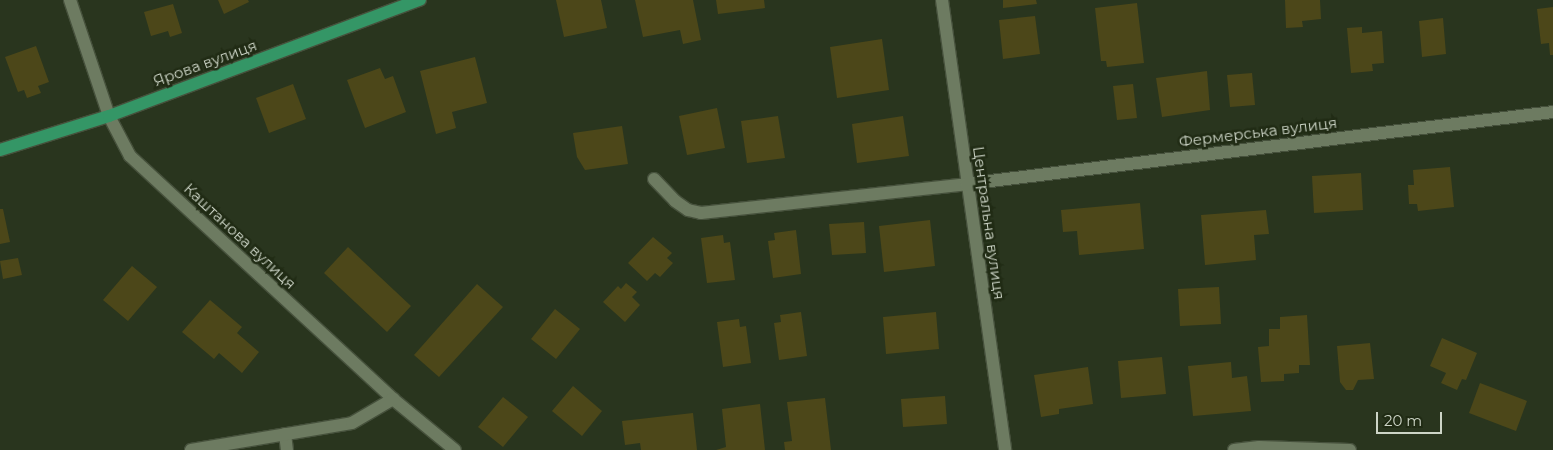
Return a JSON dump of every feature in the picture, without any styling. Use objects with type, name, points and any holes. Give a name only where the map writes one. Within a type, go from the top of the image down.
[{"type":"main road","name":"Ярова вулиця","points":[[0,150],[109,116],[416,1]]},
{"type":"street","name":"Каштанова вулиця","points":[[70,0],[109,116],[130,156],[393,399],[455,450]]},
{"type":"street","name":"Центральна вулиця","points":[[942,0],[966,184],[1005,450]]},
{"type":"street","name":"Фермерська вулиця","points":[[654,179],[675,201],[688,210],[701,213],[966,184],[1553,112]]},
{"type":"street","points":[[191,450],[352,423],[393,399]]},
{"type":"street","points":[[285,434],[287,450]]},
{"type":"street","points":[[1234,450],[1259,447],[1350,450]]},
{"type":"building","points":[[218,0],[248,0],[249,2],[224,14]]},
{"type":"building","points":[[556,0],[601,0],[607,28],[564,37]]},
{"type":"building","points":[[635,0],[693,0],[701,40],[683,44],[680,30],[643,37]]},
{"type":"building","points":[[716,0],[764,0],[765,8],[718,14]]},
{"type":"building","points":[[1003,0],[1036,0],[1037,4],[1003,8]]},
{"type":"building","points":[[1285,0],[1320,0],[1321,19],[1302,21],[1303,27],[1286,28]]},
{"type":"building","points":[[1137,3],[1144,63],[1107,67],[1106,61],[1101,61],[1095,8]]},
{"type":"building","points":[[173,4],[182,33],[170,37],[168,31],[151,36],[144,12]]},
{"type":"building","points":[[1553,7],[1553,55],[1550,55],[1549,43],[1541,44],[1537,9]]},
{"type":"building","points":[[1035,16],[1040,54],[1003,59],[999,20]]},
{"type":"building","points":[[1443,18],[1446,54],[1422,57],[1419,21]]},
{"type":"building","points":[[1362,27],[1362,33],[1382,31],[1384,63],[1372,64],[1373,71],[1351,73],[1347,28]]},
{"type":"building","points":[[882,39],[889,90],[837,98],[830,47]]},
{"type":"building","points":[[36,46],[49,82],[38,86],[41,93],[27,98],[24,90],[18,92],[5,57]]},
{"type":"building","points":[[475,57],[487,103],[452,112],[456,128],[436,134],[420,71]]},
{"type":"building","points":[[380,68],[385,79],[393,76],[406,112],[365,128],[347,80]]},
{"type":"building","points":[[1207,71],[1210,110],[1162,117],[1156,78]]},
{"type":"building","points":[[1252,73],[1255,105],[1230,107],[1227,75]]},
{"type":"building","points":[[293,84],[306,119],[269,133],[256,98]]},
{"type":"building","points":[[1133,84],[1137,118],[1117,120],[1113,86]]},
{"type":"building","points":[[717,108],[725,148],[687,155],[679,116]]},
{"type":"building","points":[[778,116],[785,158],[747,163],[741,121]]},
{"type":"building","points":[[903,116],[909,156],[857,163],[852,124]]},
{"type":"building","points":[[622,126],[628,164],[585,170],[577,157],[573,133]]},
{"type":"building","points":[[1450,167],[1454,207],[1418,211],[1417,204],[1409,204],[1408,185],[1414,185],[1413,170]]},
{"type":"building","points":[[1361,173],[1363,210],[1314,213],[1312,176]]},
{"type":"building","points":[[1140,203],[1144,249],[1079,255],[1077,231],[1063,232],[1061,210]]},
{"type":"building","points":[[0,209],[3,209],[10,242],[0,244]]},
{"type":"building","points":[[1266,210],[1269,234],[1254,235],[1256,260],[1205,265],[1201,215]]},
{"type":"building","points":[[930,220],[935,266],[884,272],[879,226]]},
{"type":"building","points":[[864,222],[866,253],[832,255],[829,224]]},
{"type":"building","points":[[796,230],[801,274],[773,278],[768,241],[775,240],[774,233]]},
{"type":"building","points":[[723,235],[724,243],[730,242],[735,280],[707,283],[701,238]]},
{"type":"building","points":[[653,237],[672,253],[667,258],[673,263],[660,277],[655,273],[647,281],[628,263]]},
{"type":"building","points":[[348,247],[411,306],[387,332],[324,273]]},
{"type":"building","points":[[18,258],[22,275],[3,279],[0,261]]},
{"type":"building","points":[[132,266],[157,287],[128,321],[103,300]]},
{"type":"building","points":[[626,283],[637,292],[632,297],[640,305],[625,322],[603,302],[618,286],[621,289]]},
{"type":"building","points":[[477,284],[503,307],[439,377],[414,355]]},
{"type":"building","points":[[1219,287],[1221,324],[1180,326],[1178,289]]},
{"type":"building","points":[[210,300],[242,327],[237,333],[259,352],[242,373],[219,353],[214,359],[182,332]]},
{"type":"building","points":[[555,309],[580,329],[556,359],[531,339]]},
{"type":"building","points":[[801,312],[807,356],[779,360],[774,323],[781,322],[780,315]]},
{"type":"building","points":[[936,312],[939,349],[886,354],[883,317]]},
{"type":"building","points":[[1307,315],[1310,365],[1299,365],[1299,373],[1284,374],[1284,381],[1261,382],[1258,347],[1269,346],[1269,329],[1280,329],[1280,317]]},
{"type":"building","points":[[739,319],[740,327],[746,326],[751,363],[723,367],[717,322]]},
{"type":"building","points":[[1442,338],[1477,353],[1466,380],[1462,379],[1457,390],[1441,383],[1446,373],[1430,366]]},
{"type":"building","points":[[1370,343],[1374,379],[1358,380],[1353,390],[1346,390],[1340,382],[1337,346]]},
{"type":"building","points":[[1162,357],[1166,394],[1121,398],[1118,361]]},
{"type":"building","points":[[1231,362],[1232,378],[1247,376],[1251,411],[1193,416],[1188,366]]},
{"type":"building","points":[[1088,367],[1093,404],[1059,409],[1059,414],[1041,417],[1034,375]]},
{"type":"building","points":[[1480,383],[1527,401],[1516,431],[1469,413]]},
{"type":"building","points":[[573,386],[602,411],[582,436],[552,411]]},
{"type":"building","points":[[945,396],[947,424],[903,427],[901,399]]},
{"type":"building","points":[[503,397],[528,417],[503,447],[478,427]]},
{"type":"building","points":[[825,398],[831,450],[785,450],[784,442],[792,441],[787,402]]},
{"type":"building","points":[[760,404],[765,450],[716,450],[726,447],[722,409]]},
{"type":"building","points":[[693,413],[697,450],[641,450],[640,443],[625,445],[622,421]]}]
